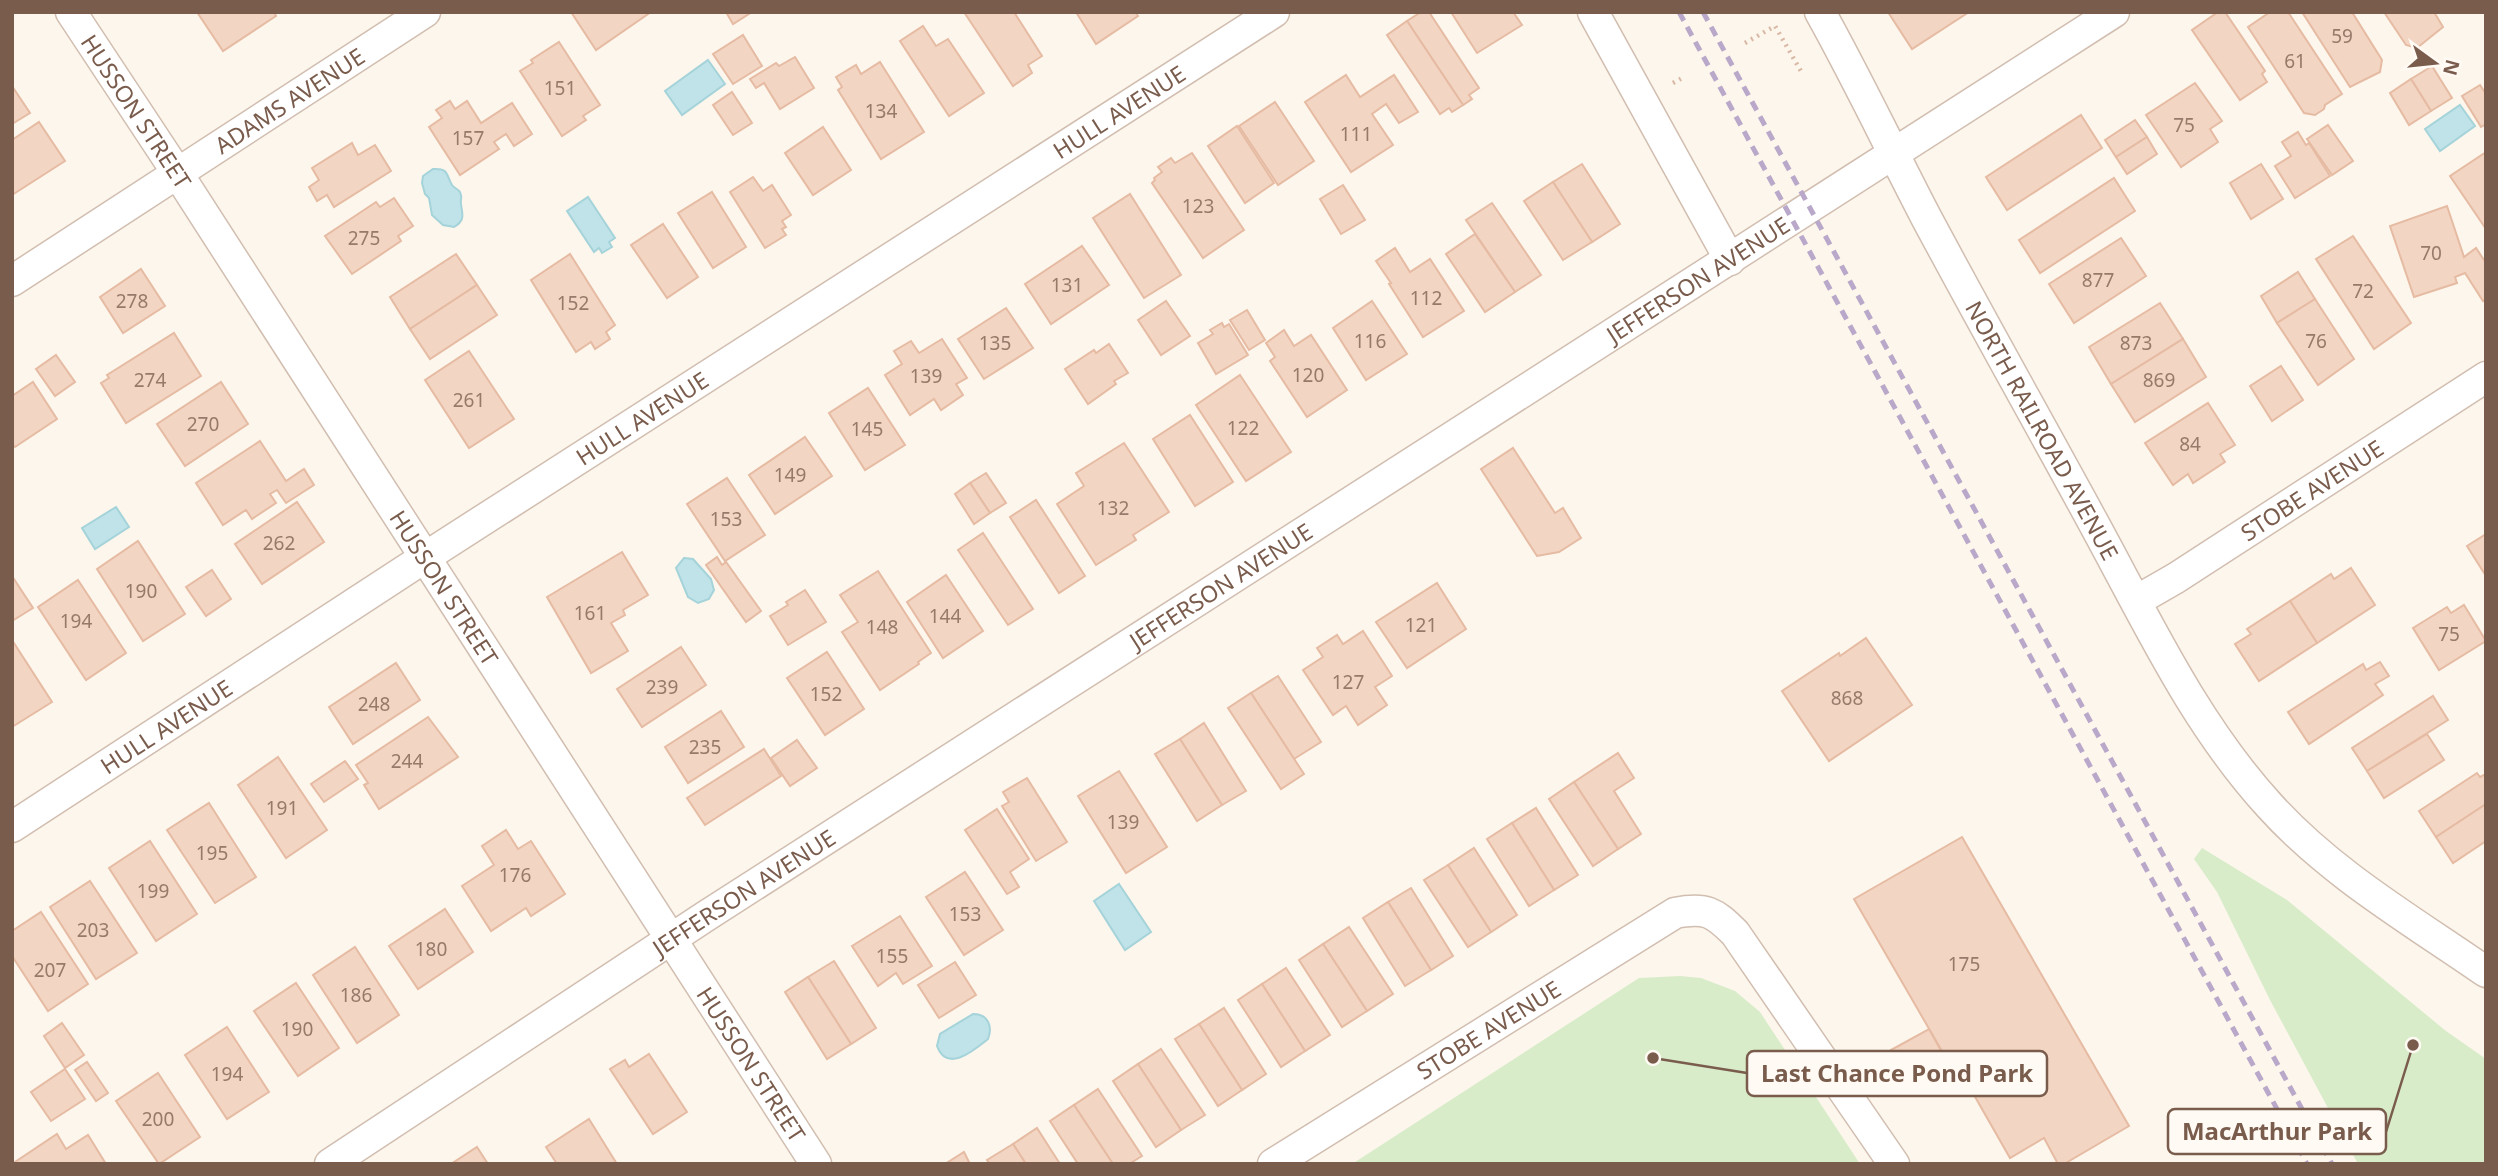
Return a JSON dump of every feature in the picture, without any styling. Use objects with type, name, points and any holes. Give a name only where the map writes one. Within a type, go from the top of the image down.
[{"type":"street","name":"HUSSON STREET","points":[[71,12],[816,1164]]},
{"type":"street","name":"ADAMS AVENUE","points":[[12,281],[425,12]]},
{"type":"street","name":"HULL AVENUE","points":[[12,827],[424,558],[1274,12]]},
{"type":"street","points":[[1592,12],[1730,260]]},
{"type":"street","name":"NORTH RAILROAD AVENUE","points":[[1820,12],[2136,601],[2198,712],[2222,747],[2269,806],[2294,832],[2349,877],[2483,967]]},
{"type":"street","name":"JEFFERSON AVENUE","points":[[330,1164],[672,938],[2114,12]]},
{"type":"street","name":"STOBE AVENUE","points":[[2136,601],[2176,578],[2486,377]]},
{"type":"street","name":"STOBE AVENUE","points":[[1273,1164],[1675,913],[1692,910],[1709,911],[1735,933],[1894,1164]]},
{"type":"path","points":[[1745,43],[1774,26],[1802,73]]},
{"type":"green space","points":[[2202,848],[2287,900],[2446,1031],[2486,1059],[2486,1164],[2358,1164],[2270,1000],[2217,892],[2194,859]]},
{"type":"green space","points":[[1639,978],[1701,978],[1735,991],[1760,1012],[1860,1164],[1352,1164]]},
{"type":"water","points":[[708,60],[725,84],[682,115],[665,91]]},
{"type":"water","points":[[2460,105],[2475,126],[2440,151],[2425,129]]},
{"type":"water","points":[[433,169],[444,171],[452,185],[460,192],[462,217],[454,227],[443,225],[432,215],[429,198],[422,183],[423,176]]},
{"type":"water","points":[[588,197],[615,238],[609,242],[612,247],[602,253],[599,248],[594,252],[567,211]]},
{"type":"water","points":[[116,507],[129,527],[95,549],[82,528]]},
{"type":"water","points":[[684,558],[693,559],[711,579],[714,590],[709,599],[698,603],[688,597],[676,568]]},
{"type":"water","points":[[1119,884],[1151,932],[1125,950],[1094,901]]},
{"type":"water","points":[[973,1014],[986,1018],[990,1030],[988,1039],[961,1057],[947,1058],[941,1054],[937,1046],[940,1034]]},
{"type":"building","points":[[197,12],[274,12],[276,16],[223,51]]},
{"type":"building","points":[[571,12],[651,12],[596,50]]},
{"type":"building","points":[[726,12],[752,12],[733,24]]},
{"type":"building","points":[[964,12],[1014,12],[1042,56],[1028,65],[1032,73],[1013,86]]},
{"type":"building","points":[[1076,12],[1135,12],[1138,16],[1096,44]]},
{"type":"building","points":[[1421,12],[1429,12],[1479,88],[1469,95],[1472,99],[1463,105],[1407,21]]},
{"type":"building","points":[[1451,12],[1513,12],[1522,25],[1477,53]]},
{"type":"building","points":[[1888,12],[1969,12],[1912,49]]},
{"type":"building","points":[[2218,12],[2225,12],[2265,71],[2262,74],[2267,82],[2240,100],[2192,30]]},
{"type":"building","points":[[2270,12],[2288,12],[2342,94],[2315,115],[2304,113],[2248,27]]},
{"type":"building","points":[[2302,12],[2352,12],[2382,60],[2380,72],[2350,87]]},
{"type":"building","points":[[2384,12],[2434,12],[2443,27],[2417,48],[2406,45]]},
{"type":"building","points":[[1407,21],[1463,105],[1452,112],[1449,108],[1440,114],[1387,35]]},
{"type":"building","points":[[923,26],[936,46],[948,39],[984,93],[949,116],[900,41]]},
{"type":"building","points":[[743,35],[762,66],[733,84],[713,54]]},
{"type":"building","points":[[559,42],[600,105],[583,116],[586,120],[562,136],[520,71],[533,63],[531,60]]},
{"type":"building","points":[[795,57],[814,88],[780,109],[764,83],[756,88],[750,79],[776,63],[779,66]]},
{"type":"building","points":[[880,62],[924,132],[881,159],[838,90],[842,87],[836,77],[856,65],[861,74]]},
{"type":"building","points":[[2432,66],[2452,98],[2431,111],[2411,79]]},
{"type":"building","points":[[1346,75],[1360,97],[1394,75],[1418,112],[1399,123],[1386,104],[1372,114],[1393,145],[1351,172],[1305,102]]},
{"type":"building","points":[[2411,79],[2431,111],[2409,125],[2390,93]]},
{"type":"building","points":[[2195,83],[2222,121],[2210,129],[2218,142],[2181,167],[2146,115]]},
{"type":"building","points":[[2480,85],[2486,94],[2486,124],[2481,127],[2462,96]]},
{"type":"building","points":[[12,86],[30,113],[12,124]]},
{"type":"building","points":[[732,92],[752,123],[733,135],[713,105]]},
{"type":"building","points":[[450,101],[455,109],[467,101],[481,123],[512,103],[532,134],[514,146],[506,134],[494,142],[499,149],[460,175],[429,127],[442,118],[436,110]]},
{"type":"building","points":[[1275,102],[1314,161],[1278,185],[1239,126]]},
{"type":"building","points":[[2081,115],[2102,148],[2007,210],[1986,177]]},
{"type":"building","points":[[2135,120],[2147,137],[2116,157],[2105,140]]},
{"type":"building","points":[[39,122],[65,161],[12,195],[12,140]]},
{"type":"building","points":[[2328,125],[2353,161],[2332,175],[2307,139]]},
{"type":"building","points":[[1237,126],[1274,183],[1245,203],[1208,146]]},
{"type":"building","points":[[823,127],[851,170],[813,195],[785,153]]},
{"type":"building","points":[[2298,132],[2306,145],[2309,143],[2330,176],[2295,198],[2275,166],[2291,156],[2282,142]]},
{"type":"building","points":[[2147,137],[2157,154],[2127,174],[2116,157]]},
{"type":"building","points":[[352,143],[358,155],[375,145],[391,171],[334,207],[327,195],[317,201],[309,187],[319,180],[312,168]]},
{"type":"building","points":[[2486,152],[2486,229],[2450,176]]},
{"type":"building","points":[[1192,153],[1244,230],[1203,258],[1152,183],[1162,172],[1158,167],[1171,158],[1175,163]]},
{"type":"building","points":[[1582,164],[1620,224],[1592,242],[1553,182]]},
{"type":"building","points":[[2261,164],[2283,199],[2251,219],[2230,183]]},
{"type":"building","points":[[753,177],[763,191],[772,185],[791,215],[782,221],[786,227],[782,229],[786,235],[765,248],[730,192]]},
{"type":"building","points":[[2114,178],[2135,211],[2040,273],[2019,240]]},
{"type":"building","points":[[1553,182],[1592,242],[1563,260],[1524,201]]},
{"type":"building","points":[[1343,185],[1365,220],[1341,234],[1320,199]]},
{"type":"building","points":[[712,192],[746,247],[713,268],[678,213]]},
{"type":"building","points":[[1130,194],[1181,275],[1144,298],[1093,218]]},
{"type":"building","points":[[394,198],[413,226],[398,236],[401,241],[352,274],[325,236],[376,202],[380,207]]},
{"type":"building","points":[[1492,203],[1541,275],[1515,292],[1466,220]]},
{"type":"building","points":[[2447,206],[2464,257],[2476,248],[2486,263],[2486,299],[2483,301],[2465,273],[2455,277],[2457,283],[2414,297],[2390,226]]},
{"type":"building","points":[[663,224],[698,277],[667,298],[631,245]]},
{"type":"building","points":[[1475,234],[1515,292],[1485,312],[1446,254]]},
{"type":"building","points":[[2353,236],[2411,323],[2374,349],[2316,259]]},
{"type":"building","points":[[2121,238],[2146,276],[2074,323],[2049,284]]},
{"type":"building","points":[[1082,246],[1109,285],[1051,324],[1025,284]]},
{"type":"building","points":[[1395,248],[1410,272],[1430,259],[1464,311],[1423,337],[1376,261]]},
{"type":"building","points":[[456,254],[477,285],[410,329],[390,297]]},
{"type":"building","points":[[570,254],[615,325],[606,332],[610,339],[595,349],[591,342],[576,352],[531,280]]},
{"type":"building","points":[[141,269],[165,306],[123,333],[100,297]]},
{"type":"building","points":[[2298,272],[2315,299],[2277,323],[2261,296]]},
{"type":"building","points":[[477,285],[497,315],[430,359],[410,329]]},
{"type":"building","points":[[2315,299],[2354,359],[2318,385],[2277,323]]},
{"type":"building","points":[[1166,301],[1190,336],[1161,355],[1138,320]]},
{"type":"building","points":[[1372,301],[1407,354],[1366,380],[1333,328]]},
{"type":"building","points":[[2160,303],[2183,339],[2111,384],[2089,347]]},
{"type":"building","points":[[1006,308],[1033,348],[984,379],[958,339]]},
{"type":"building","points":[[1247,310],[1265,340],[1249,350],[1230,320]]},
{"type":"building","points":[[1222,323],[1224,327],[1229,324],[1248,355],[1216,374],[1198,343],[1213,334],[1210,330]]},
{"type":"building","points":[[1284,330],[1294,346],[1311,335],[1347,390],[1307,417],[1270,361],[1275,357],[1266,343]]},
{"type":"building","points":[[174,333],[201,376],[126,423],[101,383],[109,378],[107,375]]},
{"type":"building","points":[[942,339],[967,378],[956,384],[963,395],[941,410],[934,399],[910,415],[885,375],[902,364],[894,351],[911,341],[919,353]]},
{"type":"building","points":[[2183,339],[2206,377],[2135,422],[2111,384]]},
{"type":"building","points":[[1109,344],[1128,373],[1114,381],[1116,384],[1088,404],[1065,369],[1094,350],[1096,353]]},
{"type":"building","points":[[469,351],[514,419],[469,448],[425,380]]},
{"type":"building","points":[[56,355],[75,382],[55,396],[36,369]]},
{"type":"building","points":[[2281,366],[2303,400],[2272,421],[2250,386]]},
{"type":"building","points":[[1240,375],[1291,452],[1246,481],[1196,405]]},
{"type":"building","points":[[33,382],[57,419],[15,447],[12,443],[12,396]]},
{"type":"building","points":[[221,382],[248,424],[185,466],[157,424]]},
{"type":"building","points":[[868,388],[905,445],[865,470],[829,413]]},
{"type":"building","points":[[2208,403],[2235,445],[2220,454],[2225,462],[2193,483],[2188,474],[2173,485],[2145,443]]},
{"type":"building","points":[[1190,415],[1233,482],[1195,506],[1153,439]]},
{"type":"building","points":[[805,437],[832,476],[775,514],[749,475]]},
{"type":"building","points":[[260,441],[286,481],[304,469],[314,485],[286,503],[277,490],[270,494],[276,503],[252,519],[246,510],[223,525],[196,483]]},
{"type":"building","points":[[1124,443],[1169,512],[1133,535],[1136,540],[1096,565],[1057,504],[1084,486],[1076,473]]},
{"type":"building","points":[[1513,448],[1555,513],[1563,508],[1581,538],[1559,552],[1537,556],[1481,469]]},
{"type":"building","points":[[986,473],[1006,503],[990,513],[970,483]]},
{"type":"building","points":[[727,478],[765,535],[725,561],[687,504]]},
{"type":"building","points":[[970,483],[990,513],[974,524],[955,494]]},
{"type":"building","points":[[1036,500],[1085,576],[1059,593],[1010,517]]},
{"type":"building","points":[[297,502],[324,542],[262,584],[235,544]]},
{"type":"building","points":[[983,533],[1033,609],[1008,625],[958,550]]},
{"type":"building","points":[[2486,534],[2486,576],[2467,546]]},
{"type":"building","points":[[138,541],[185,614],[143,641],[97,569]]},
{"type":"building","points":[[622,552],[648,595],[623,610],[625,615],[611,623],[628,651],[591,673],[547,597]]},
{"type":"building","points":[[717,557],[722,565],[726,562],[761,611],[746,622],[706,565]]},
{"type":"building","points":[[2351,568],[2375,605],[2317,643],[2290,601],[2331,574],[2334,579]]},
{"type":"building","points":[[212,570],[231,599],[206,616],[186,587]]},
{"type":"building","points":[[878,571],[931,653],[880,690],[842,632],[858,622],[840,595]]},
{"type":"building","points":[[946,575],[983,631],[943,658],[907,602]]},
{"type":"building","points":[[12,576],[33,608],[12,621]]},
{"type":"building","points":[[78,580],[126,653],[86,680],[38,607]]},
{"type":"building","points":[[1437,583],[1466,629],[1407,668],[1376,622]]},
{"type":"building","points":[[805,590],[826,622],[788,645],[770,616]]},
{"type":"building","points":[[2290,601],[2317,643],[2259,681],[2235,644],[2251,634],[2247,629]]},
{"type":"building","points":[[2464,605],[2486,641],[2439,670],[2413,628],[2447,607],[2451,613]]},
{"type":"building","points":[[1363,631],[1392,676],[1375,687],[1387,705],[1358,725],[1346,706],[1333,715],[1303,670],[1323,657],[1317,648],[1337,635],[1343,644]]},
{"type":"building","points":[[1866,638],[1912,705],[1829,761],[1782,691]]},
{"type":"building","points":[[12,640],[52,702],[12,727]]},
{"type":"building","points":[[681,647],[706,685],[642,727],[617,689]]},
{"type":"building","points":[[827,652],[864,709],[825,735],[787,678]]},
{"type":"building","points":[[2380,662],[2389,676],[2375,684],[2383,695],[2309,744],[2288,712],[2363,664],[2366,670]]},
{"type":"building","points":[[396,663],[420,700],[353,744],[329,707]]},
{"type":"building","points":[[1278,676],[1321,742],[1294,759],[1251,693]]},
{"type":"building","points":[[1251,693],[1304,774],[1281,789],[1228,708]]},
{"type":"building","points":[[2433,696],[2448,720],[2367,771],[2352,748]]},
{"type":"building","points":[[721,711],[744,747],[688,783],[665,747]]},
{"type":"building","points":[[428,717],[458,757],[379,809],[364,785],[368,783],[356,765]]},
{"type":"building","points":[[1204,723],[1246,791],[1222,805],[1180,739]]},
{"type":"building","points":[[2427,734],[2444,760],[2384,798],[2367,771]]},
{"type":"building","points":[[1180,739],[1222,805],[1197,821],[1155,754]]},
{"type":"building","points":[[797,740],[817,768],[790,786],[771,758]]},
{"type":"building","points":[[764,749],[781,776],[705,825],[687,798]]},
{"type":"building","points":[[1618,753],[1634,778],[1614,791],[1641,834],[1618,849],[1574,782]]},
{"type":"building","points":[[278,757],[327,830],[286,858],[238,785]]},
{"type":"building","points":[[345,761],[358,779],[324,802],[311,784]]},
{"type":"building","points":[[1119,771],[1167,847],[1126,873],[1078,796]]},
{"type":"building","points":[[2477,773],[2480,777],[2486,774],[2486,804],[2436,837],[2419,811]]},
{"type":"building","points":[[1027,778],[1067,842],[1036,861],[1002,806],[1009,802],[1003,792]]},
{"type":"building","points":[[1574,782],[1618,849],[1593,866],[1549,799]]},
{"type":"building","points":[[209,803],[256,877],[215,903],[167,830]]},
{"type":"building","points":[[2486,804],[2486,841],[2453,863],[2436,837]]},
{"type":"building","points":[[1536,808],[1578,875],[1554,890],[1512,823]]},
{"type":"building","points":[[997,809],[1029,859],[1010,872],[1019,887],[1007,894],[965,830]]},
{"type":"building","points":[[1512,823],[1554,890],[1529,906],[1487,839]]},
{"type":"building","points":[[506,830],[518,849],[531,841],[565,894],[531,916],[526,908],[491,931],[462,886],[494,865],[482,846]]},
{"type":"building","points":[[1962,837],[2129,1126],[2064,1164],[2058,1164],[2044,1138],[2010,1158],[1966,1081],[1961,1084],[1854,899]]},
{"type":"building","points":[[150,841],[197,914],[156,941],[109,868]]},
{"type":"building","points":[[1474,848],[1517,915],[1491,932],[1448,865]]},
{"type":"building","points":[[1448,865],[1491,932],[1468,947],[1424,880]]},
{"type":"building","points":[[965,872],[1003,930],[964,955],[926,897]]},
{"type":"building","points":[[90,881],[137,953],[96,979],[50,907]]},
{"type":"building","points":[[1411,888],[1453,956],[1431,970],[1388,902]]},
{"type":"building","points":[[1388,902],[1431,970],[1405,986],[1363,918]]},
{"type":"building","points":[[445,909],[473,952],[418,989],[389,946]]},
{"type":"building","points":[[41,912],[88,984],[48,1011],[12,956],[12,931]]},
{"type":"building","points":[[900,916],[932,966],[903,984],[896,973],[878,986],[852,946]]},
{"type":"building","points":[[1349,927],[1393,994],[1367,1011],[1323,944]]},
{"type":"building","points":[[1323,944],[1367,1011],[1342,1027],[1299,960]]},
{"type":"building","points":[[355,947],[399,1015],[357,1043],[313,975]]},
{"type":"building","points":[[834,961],[876,1028],[851,1044],[808,977]]},
{"type":"building","points":[[955,962],[976,995],[939,1018],[918,985]]},
{"type":"building","points":[[1286,968],[1330,1035],[1305,1051],[1262,984]]},
{"type":"building","points":[[808,977],[851,1044],[827,1059],[785,992]]},
{"type":"building","points":[[296,983],[339,1048],[298,1076],[254,1011]]},
{"type":"building","points":[[1262,984],[1305,1051],[1281,1067],[1238,1000]]},
{"type":"building","points":[[1224,1008],[1266,1074],[1242,1090],[1199,1024]]},
{"type":"building","points":[[62,1023],[84,1055],[65,1068],[44,1036]]},
{"type":"building","points":[[1199,1024],[1242,1090],[1218,1106],[1175,1039]]},
{"type":"building","points":[[227,1027],[269,1092],[227,1119],[185,1055]]},
{"type":"building","points":[[1929,1029],[1944,1056],[1906,1078],[1891,1050]]},
{"type":"building","points":[[1161,1049],[1205,1115],[1181,1130],[1138,1064]]},
{"type":"building","points":[[649,1054],[687,1112],[653,1134],[610,1069],[625,1060],[629,1067]]},
{"type":"building","points":[[87,1062],[108,1093],[96,1101],[75,1070]]},
{"type":"building","points":[[1138,1064],[1181,1130],[1156,1147],[1113,1081]]},
{"type":"building","points":[[65,1069],[85,1099],[51,1121],[31,1092]]},
{"type":"building","points":[[158,1073],[200,1137],[159,1164],[116,1101]]},
{"type":"building","points":[[1098,1089],[1142,1156],[1129,1164],[1113,1164],[1074,1105]]},
{"type":"building","points":[[1074,1105],[1113,1164],[1078,1164],[1050,1121]]},
{"type":"building","points":[[589,1119],[617,1164],[557,1164],[546,1147]]},
{"type":"building","points":[[1037,1128],[1060,1164],[1026,1164],[1013,1144]]},
{"type":"building","points":[[57,1134],[66,1149],[88,1135],[106,1164],[12,1164]]},
{"type":"building","points":[[1013,1144],[1026,1164],[990,1164],[987,1160]]},
{"type":"building","points":[[477,1147],[488,1164],[451,1164]]},
{"type":"building","points":[[964,1152],[970,1164],[945,1164]]},
{"type":"railway","points":[[1679,12],[2307,1164]]},
{"type":"railway","points":[[1703,12],[2332,1164]]},
{"type":"place","name":"MacArthur Park","points":[[2413,1045]]},
{"type":"place","name":"Last Chance Pond Park","points":[[1653,1058]]}]
